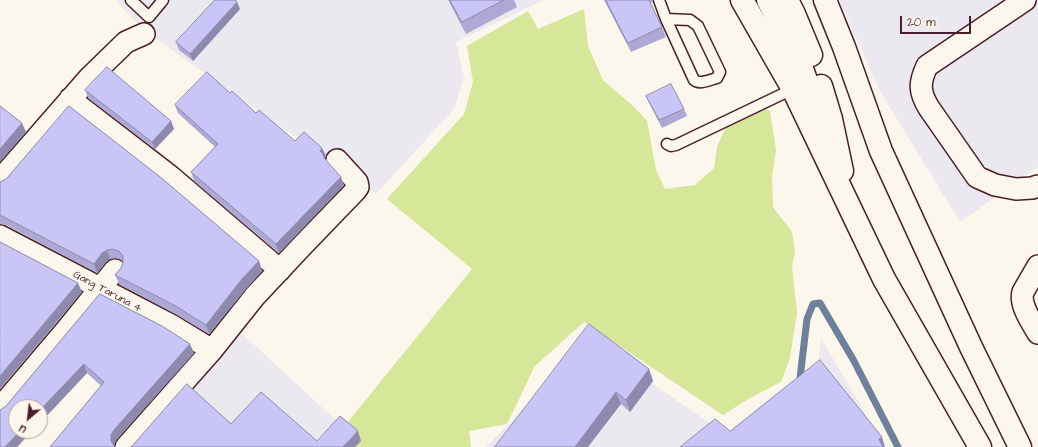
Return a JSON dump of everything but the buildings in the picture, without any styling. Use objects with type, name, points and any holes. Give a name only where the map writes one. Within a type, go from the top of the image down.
[{"type":"highway","points":[[742,0],[793,89],[884,279],[980,447]]},
{"type":"highway","points":[[768,0],[797,55],[848,204]]},
{"type":"highway","points":[[788,0],[810,55],[831,119],[848,204]]},
{"type":"highway","points":[[825,0],[844,47],[880,151],[971,347],[1020,447]]},
{"type":"street","points":[[1025,0],[927,66],[923,75],[921,88],[923,98],[977,177],[996,185],[1016,189],[1038,186]]},
{"type":"street","points":[[2,175],[90,77],[126,42],[144,34]]},
{"type":"street","points":[[70,99],[170,176],[280,270]]},
{"type":"street","points":[[126,447],[212,350],[256,296],[356,190],[358,187],[357,182],[337,160]]},
{"type":"street","name":"Gang Taruna 4","points":[[0,236],[171,325],[212,350]]},
{"type":"street","points":[[1038,266],[1022,296],[1028,315],[1038,333]]},
{"type":"street","points":[[0,408],[115,270]]},
{"type":"lane","points":[[131,0],[149,17],[163,0]]},
{"type":"lane","points":[[659,0],[666,19],[694,80],[700,83],[717,78],[720,72],[698,26],[690,20],[666,19]]},
{"type":"lane","points":[[667,144],[670,146],[676,145],[793,89]]},
{"type":"shaded area","points":[[115,0],[544,0],[456,42],[464,78],[454,109],[376,194],[145,31]]},
{"type":"shaded area","points":[[839,0],[1038,0],[1038,167],[960,222],[880,91]]},
{"type":"shaded area","points":[[237,329],[339,423],[317,447],[131,447]]},
{"type":"shaded area","points":[[821,338],[885,447],[486,447],[591,341],[734,440],[817,376]]},
{"type":"green space","points":[[584,9],[588,46],[603,80],[633,106],[647,121],[656,170],[665,189],[695,185],[714,168],[717,147],[725,129],[752,101],[770,111],[776,150],[772,177],[773,207],[792,232],[795,251],[792,267],[797,313],[790,358],[781,382],[750,398],[723,415],[584,322],[534,367],[507,424],[469,431],[471,447],[326,447],[472,269],[387,199],[464,114],[473,82],[467,46],[528,11],[538,29]]},
{"type":"waterway","points":[[800,378],[807,319],[813,304],[820,303],[854,361],[898,447]]}]
